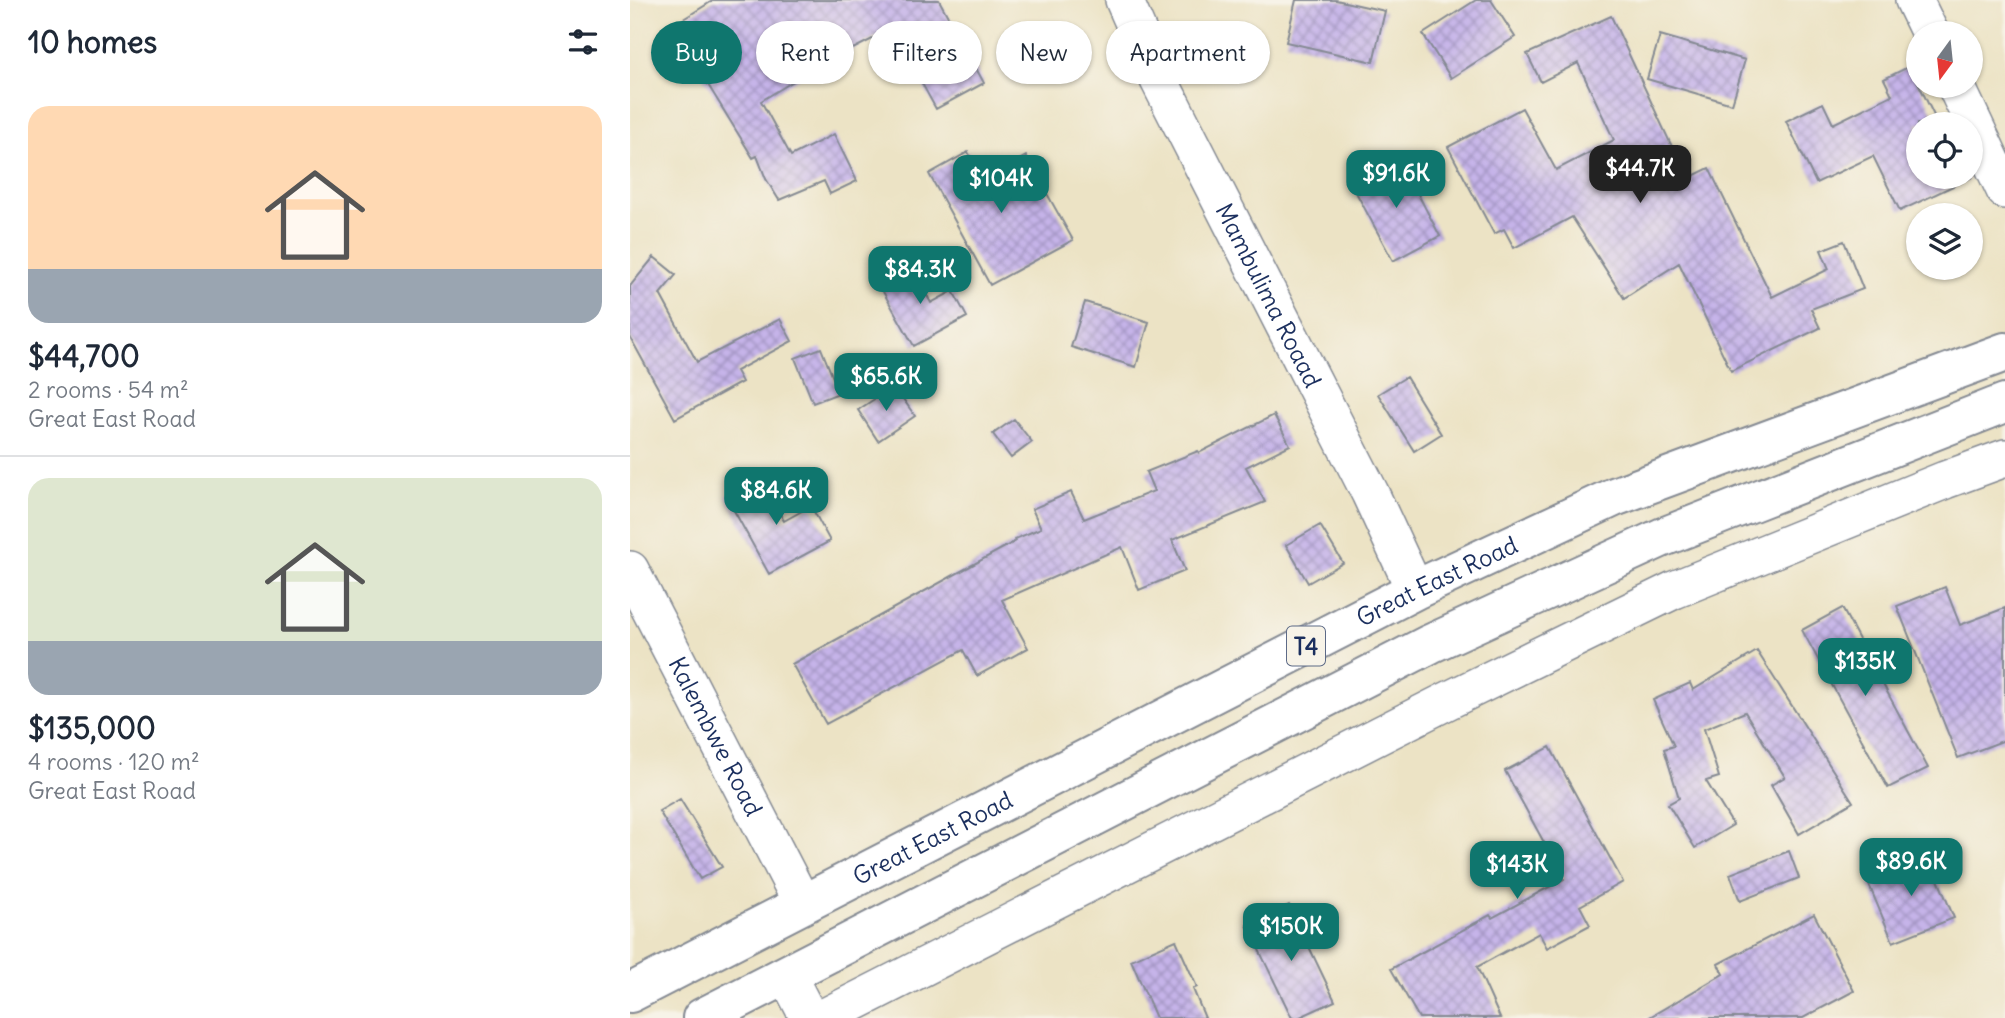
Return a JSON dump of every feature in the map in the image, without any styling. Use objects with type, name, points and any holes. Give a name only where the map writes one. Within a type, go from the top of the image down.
[{"type":"main road","name":"Great East Road","points":[[630,993],[1415,590],[1614,497],[2005,352]]},
{"type":"main road","name":"T4","points":[[702,1018],[1430,644],[1662,537],[2005,403]]},
{"type":"street","name":"Mambulima Roaad","points":[[1124,0],[1159,80],[1375,503],[1415,590]]},
{"type":"street","points":[[1914,0],[1924,21]]},
{"type":"street","points":[[1962,98],[2005,190]]},
{"type":"street","points":[[823,1018],[1445,702],[1674,590],[2005,458]]},
{"type":"street","name":"Kalembwe Road","points":[[630,570],[802,903]]},
{"type":"street","points":[[787,975],[809,1018]]},
{"type":"building","points":[[714,0],[939,0],[950,21],[868,21],[868,41],[854,48],[854,21],[756,21],[756,84],[789,84],[761,101],[791,156],[834,134],[857,181],[830,194],[824,181],[779,200],[766,179],[757,156],[753,158],[708,84],[742,84],[742,21],[680,21]]},
{"type":"building","points":[[1296,0],[1336,0],[1385,11],[1373,62],[1286,42]]},
{"type":"building","points":[[1476,0],[1491,0],[1515,37],[1451,78],[1423,34]]},
{"type":"building","points":[[1611,16],[1687,179],[1709,168],[1772,297],[1829,269],[1821,250],[1844,241],[1863,289],[1811,309],[1820,328],[1731,371],[1679,263],[1624,298],[1572,217],[1514,248],[1504,229],[1494,234],[1448,147],[1522,108],[1556,170],[1614,140],[1578,63],[1541,82],[1527,54]]},
{"type":"building","points":[[1660,35],[1745,60],[1732,104],[1647,79]]},
{"type":"building","points":[[1906,68],[1906,98],[1925,98],[1932,112],[1906,112],[1906,189],[1947,189],[1917,203],[1906,203],[1906,208],[1900,211],[1873,156],[1816,183],[1786,121],[1823,103],[1833,124],[1892,95],[1884,79]]},
{"type":"building","points":[[982,79],[984,83],[936,109],[922,84],[982,84]]},
{"type":"building","points":[[968,152],[983,180],[1026,156],[1073,240],[990,285],[929,174]]},
{"type":"building","points":[[1400,160],[1440,236],[1393,261],[1352,185]]},
{"type":"building","points":[[654,257],[676,275],[660,294],[697,362],[780,319],[792,341],[736,371],[742,382],[675,419],[630,337],[630,286]]},
{"type":"building","points":[[911,265],[931,303],[953,291],[967,317],[914,346],[878,283]]},
{"type":"building","points":[[1085,302],[1149,322],[1136,367],[1071,347]]},
{"type":"building","points":[[821,348],[839,393],[813,403],[795,358]]},
{"type":"building","points":[[1406,377],[1441,434],[1414,451],[1378,394]]},
{"type":"building","points":[[894,386],[915,416],[878,441],[858,410]]},
{"type":"building","points":[[1274,415],[1290,445],[1246,467],[1265,502],[1172,540],[1185,571],[1139,590],[1122,547],[1002,600],[1028,648],[977,676],[963,650],[826,724],[792,664],[1016,541],[1015,539],[1041,528],[1032,509],[1071,492],[1084,519],[1154,491],[1146,472],[1198,451],[1199,453]]},
{"type":"building","points":[[1014,419],[1032,442],[1011,458],[993,434]]},
{"type":"building","points":[[760,478],[784,521],[811,506],[830,541],[769,574],[726,496]]},
{"type":"building","points":[[1320,525],[1343,563],[1308,583],[1286,545]]},
{"type":"building","points":[[1945,587],[1960,625],[2005,608],[2005,740],[1958,758],[1897,606]]},
{"type":"building","points":[[1842,608],[1928,768],[1888,788],[1802,630]]},
{"type":"building","points":[[1757,651],[1853,802],[1799,834],[1771,785],[1785,777],[1745,712],[1704,729],[1719,777],[1706,781],[1733,825],[1695,848],[1668,804],[1679,798],[1664,749],[1674,746],[1653,700],[1690,683],[1693,690]]},
{"type":"building","points":[[1550,747],[1623,882],[1580,906],[1590,925],[1547,948],[1539,933],[1477,967],[1500,1018],[1419,1018],[1391,969],[1490,915],[1492,918],[1564,879],[1505,771]]},
{"type":"building","points":[[680,799],[722,867],[700,879],[659,811]]},
{"type":"building","points":[[1789,851],[1799,878],[1740,901],[1730,874]]},
{"type":"building","points":[[1927,853],[1954,918],[1893,942],[1869,885],[1890,874],[1888,869]]},
{"type":"building","points":[[1289,905],[1335,1001],[1298,1018],[1292,1018],[1247,925]]},
{"type":"building","points":[[1814,914],[1854,991],[1803,1018],[1648,1018],[1723,974],[1718,964]]},
{"type":"building","points":[[1176,940],[1197,987],[1193,989],[1205,1018],[1156,1018],[1131,960]]}]
